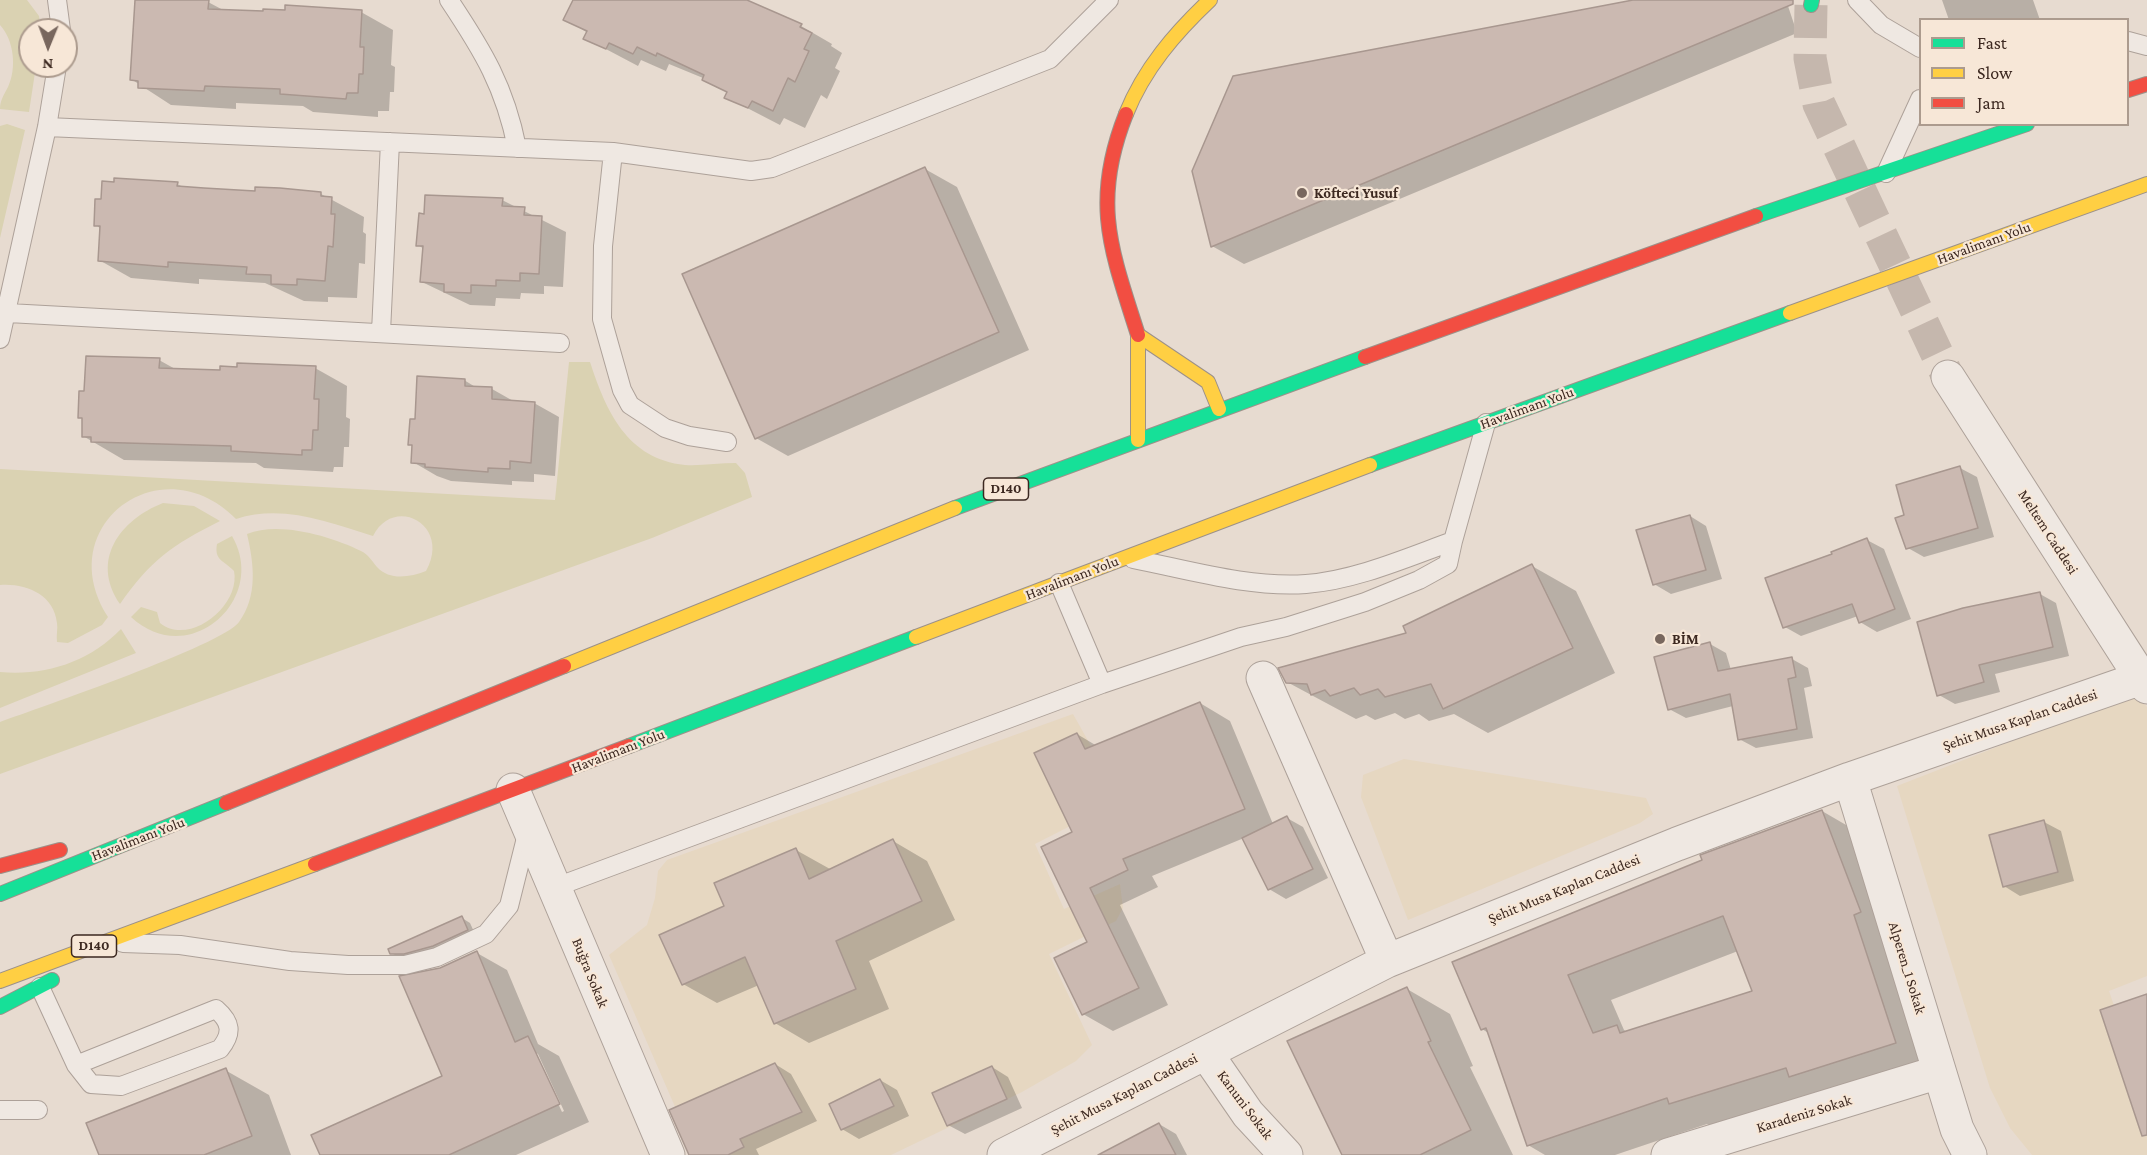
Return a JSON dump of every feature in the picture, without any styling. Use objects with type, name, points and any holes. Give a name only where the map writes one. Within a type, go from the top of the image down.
[{"type":"main road","points":[[1138,440],[1138,335],[1108,235],[1105,198],[1108,161],[1139,87],[1188,19],[1210,0]]},
{"type":"main road","points":[[2129,89],[2147,84]]},
{"type":"main road","name":"Havalimanı Yolu","points":[[0,894],[213,810],[1011,486],[1701,235],[2021,126]]},
{"type":"main road","name":"Havalimanı Yolu","points":[[0,981],[1486,423],[2147,184]]},
{"type":"main road","points":[[1138,335],[1208,382],[1219,409]]},
{"type":"main road","points":[[0,866],[213,810]]},
{"type":"main road","points":[[0,1007],[121,943],[188,911]]},
{"type":"street","name":"Meltem Caddesi","points":[[1948,377],[2145,680]]},
{"type":"street","points":[[1263,678],[1387,961]]},
{"type":"street","name":"Şehit Musa Kaplan Caddesi","points":[[1004,1155],[1387,961],[1677,844],[1850,779],[2145,680]]},
{"type":"street","name":"Alperen_1 Sokak","points":[[1850,779],[1957,1129],[1970,1155]]},
{"type":"street","name":"Buğra Sokak","points":[[513,790],[530,825],[668,1155]]},
{"type":"street","name":"Kanuni Sokak","points":[[1206,1053],[1248,1114],[1286,1155]]},
{"type":"street","name":"Karadeniz Sokak","points":[[1668,1155],[1939,1072]]},
{"type":"lane","points":[[57,0],[59,18]]},
{"type":"lane","points":[[449,0],[480,48],[501,87],[517,148]]},
{"type":"lane","points":[[47,127],[613,152],[751,171],[772,168],[1050,59],[1110,0]]},
{"type":"lane","points":[[1857,0],[1881,25],[1919,47]]},
{"type":"lane","points":[[2129,41],[2147,46]]},
{"type":"lane","points":[[0,336],[8,313],[55,78]]},
{"type":"lane","points":[[1886,173],[1919,101]]},
{"type":"lane","points":[[381,332],[390,142]]},
{"type":"lane","points":[[613,152],[603,246],[602,319],[622,390],[630,405],[665,428],[689,436],[727,442]]},
{"type":"lane","points":[[8,313],[560,343]]},
{"type":"lane","points":[[556,887],[1102,684],[1242,636],[1286,627],[1376,598],[1419,580],[1448,564],[1486,423]]},
{"type":"lane","points":[[1125,558],[1257,582],[1296,584],[1340,578],[1453,541]]},
{"type":"lane","points":[[1059,583],[1102,684]]},
{"type":"lane","points":[[121,943],[180,945],[290,961],[348,965],[405,965],[437,957],[486,934],[509,906],[530,825]]},
{"type":"lane","points":[[40,987],[76,1065],[91,1084],[107,1087],[121,1086],[220,1048],[230,1038],[230,1027],[226,1017],[216,1009],[76,1065]]},
{"type":"lane","points":[[0,1110],[38,1110]]},
{"type":"shaded area","points":[[0,0],[27,0],[39,16],[39,18],[18,18],[18,78],[34,78],[29,112],[0,109],[1,100],[13,71],[13,54],[5,31],[0,25]]},
{"type":"shaded area","points":[[7,124],[25,130],[0,238],[0,126]]},
{"type":"shaded area","points":[[569,362],[590,362],[612,415],[634,443],[665,461],[685,465],[736,463],[745,473],[752,497],[652,538],[0,774],[0,722],[166,660],[226,632],[239,622],[249,602],[253,580],[247,534],[260,530],[289,530],[335,540],[361,551],[382,571],[394,576],[407,576],[426,571],[432,555],[432,540],[426,529],[417,521],[406,516],[394,517],[382,524],[373,536],[288,514],[271,513],[236,519],[207,498],[176,489],[147,493],[122,505],[103,526],[93,553],[94,584],[108,617],[102,625],[68,643],[57,642],[55,613],[44,598],[28,588],[0,585],[0,469],[555,500]]},
{"type":"shaded area","points":[[163,503],[194,506],[220,521],[188,538],[164,555],[142,576],[120,604],[111,588],[108,572],[109,557],[114,543],[134,520]]},
{"type":"shaded area","points":[[232,536],[241,560],[240,583],[232,604],[217,620],[198,632],[176,636],[154,632],[131,617],[141,607],[157,612],[160,623],[172,629],[185,630],[211,619],[230,597],[234,584],[234,571],[218,557],[216,550],[217,544]]},
{"type":"shaded area","points":[[121,629],[136,653],[0,708],[0,672],[34,672],[66,664],[95,650]]},
{"type":"shaded area","points":[[2135,693],[2147,707],[2147,976],[2109,991],[2147,1102],[2147,1155],[2032,1155],[2010,1128],[1990,1088],[1897,786]]},
{"type":"shaded area","points":[[1073,714],[1100,762],[1078,822],[1035,844],[1064,909],[1120,884],[1123,908],[1116,921],[1049,954],[1092,1045],[1076,1061],[1022,1092],[891,1155],[696,1155],[609,955],[647,925],[655,898],[658,871],[667,860]]},
{"type":"shaded area","points":[[1404,759],[1646,798],[1653,814],[1640,823],[1408,920],[1361,797],[1363,775]]},
{"type":"building","points":[[135,0],[209,0],[208,9],[285,10],[285,5],[362,10],[360,47],[364,47],[363,74],[359,74],[358,93],[347,93],[346,99],[280,94],[280,89],[205,86],[204,91],[138,88],[138,81],[130,80]]},
{"type":"building","points":[[573,0],[747,0],[802,24],[800,27],[812,33],[804,49],[809,51],[795,82],[788,78],[773,111],[752,101],[748,108],[724,98],[727,92],[702,80],[704,75],[657,53],[656,56],[637,47],[633,54],[609,43],[606,49],[583,39],[587,31],[563,20]]},
{"type":"building","points":[[1633,0],[1793,0],[1793,4],[1211,247],[1192,171],[1233,76]]},
{"type":"building","points":[[925,167],[999,332],[755,439],[682,274]]},
{"type":"building","points":[[114,178],[178,182],[177,186],[204,188],[255,191],[255,187],[280,188],[321,192],[321,196],[332,197],[331,214],[335,214],[333,247],[328,246],[325,281],[297,279],[297,285],[271,284],[271,275],[246,274],[247,267],[168,262],[168,267],[98,261],[100,226],[94,226],[95,199],[101,199],[102,181],[114,182]]},
{"type":"building","points":[[425,195],[503,198],[502,206],[525,207],[524,215],[542,216],[539,274],[520,273],[520,281],[496,280],[496,286],[471,285],[471,293],[444,292],[444,284],[420,282],[423,246],[416,246],[419,213],[424,214]]},
{"type":"building","points":[[86,356],[160,358],[159,368],[220,370],[220,366],[237,367],[237,363],[316,366],[314,399],[319,399],[318,430],[313,430],[312,450],[302,450],[302,455],[231,451],[231,446],[91,442],[91,437],[82,437],[82,418],[78,418],[79,391],[84,391]]},
{"type":"building","points":[[417,376],[465,379],[465,386],[492,387],[492,399],[535,402],[531,463],[510,461],[510,469],[488,468],[488,472],[425,467],[425,464],[411,463],[412,445],[408,445],[410,419],[415,419]]},
{"type":"building","points":[[1960,466],[1978,528],[1906,549],[1895,518],[1904,515],[1896,485]]},
{"type":"building","points":[[1690,515],[1706,570],[1653,585],[1636,530]]},
{"type":"building","points":[[1867,538],[1895,609],[1859,623],[1852,604],[1783,628],[1765,578],[1832,554],[1831,552]]},
{"type":"building","points":[[1532,564],[1573,648],[1443,709],[1431,684],[1385,697],[1378,689],[1360,695],[1354,688],[1330,696],[1325,690],[1311,695],[1307,684],[1286,683],[1278,668],[1406,633],[1403,626]]},
{"type":"building","points":[[2040,592],[2053,647],[1979,665],[1984,682],[1937,696],[1917,622],[1963,608]]},
{"type":"building","points":[[1710,642],[1718,671],[1792,657],[1796,677],[1788,679],[1797,729],[1738,740],[1730,694],[1668,710],[1654,657]]},
{"type":"building","points":[[1200,702],[1245,809],[1123,859],[1128,870],[1090,888],[1139,988],[1082,1015],[1054,958],[1087,942],[1041,847],[1072,832],[1034,753],[1077,733],[1085,749]]},
{"type":"building","points":[[1822,810],[1861,912],[1854,915],[1896,1043],[1789,1077],[1786,1068],[1669,1104],[1667,1098],[1527,1146],[1486,1028],[1481,1030],[1452,962],[1702,860],[1700,855]],"holes":[[[1723,916],[1752,991],[1620,1033],[1617,1025],[1593,1033],[1568,975]]]},
{"type":"building","points":[[1287,816],[1313,869],[1268,890],[1242,838]]},
{"type":"building","points":[[2044,820],[2058,872],[2003,887],[1989,835]]},
{"type":"building","points":[[893,839],[922,901],[836,941],[856,989],[774,1024],[745,957],[682,985],[659,935],[724,906],[714,883],[796,848],[809,879]]},
{"type":"building","points":[[462,916],[468,930],[433,946],[404,954],[390,954],[388,949]]},
{"type":"building","points":[[477,951],[515,1042],[528,1036],[560,1104],[449,1155],[320,1155],[311,1135],[442,1076],[399,976],[440,968]]},
{"type":"building","points":[[1407,987],[1431,1041],[1428,1042],[1471,1130],[1420,1155],[1342,1155],[1287,1041]]},
{"type":"building","points":[[2147,994],[2147,1135],[2142,1136],[2100,1010]]},
{"type":"building","points":[[775,1063],[802,1112],[740,1139],[744,1147],[728,1155],[689,1155],[669,1110]]},
{"type":"building","points":[[992,1066],[1007,1099],[947,1126],[932,1093]]},
{"type":"building","points":[[226,1068],[252,1136],[204,1155],[99,1155],[86,1123]]},
{"type":"building","points":[[880,1079],[894,1106],[841,1130],[829,1104]]},
{"type":"building","points":[[1159,1123],[1176,1155],[1098,1155]]},
{"type":"tunnel","points":[[1811,5],[1810,58],[1819,104],[1948,377]]},
{"type":"traffic: fast","points":[[1811,5],[1812,0]]},
{"type":"traffic: fast","points":[[1756,216],[2021,126]]},
{"type":"traffic: fast","points":[[1370,465],[1790,313]]},
{"type":"traffic: fast","points":[[955,508],[1365,357]]},
{"type":"traffic: fast","points":[[629,746],[916,637]]},
{"type":"traffic: fast","points":[[0,894],[226,803]]},
{"type":"traffic: fast","points":[[0,1007],[52,980]]},
{"type":"traffic: slow","points":[[1126,114],[1142,82],[1162,52],[1210,0]]},
{"type":"traffic: slow","points":[[1790,313],[2147,184]]},
{"type":"traffic: slow","points":[[1138,440],[1138,335],[1208,382],[1219,409]]},
{"type":"traffic: slow","points":[[916,637],[1370,465]]},
{"type":"traffic: slow","points":[[564,666],[955,508]]},
{"type":"traffic: slow","points":[[0,981],[315,864]]},
{"type":"traffic: jam","points":[[2129,90],[2147,84]]},
{"type":"traffic: jam","points":[[1126,114],[1115,145],[1107,200],[1113,251],[1138,335]]},
{"type":"traffic: jam","points":[[1365,357],[1756,216]]},
{"type":"traffic: jam","points":[[226,803],[564,666]]},
{"type":"traffic: jam","points":[[315,864],[629,746]]},
{"type":"traffic: jam","points":[[0,866],[60,850]]},
{"type":"place","name":"Köfteci Yusuf","points":[[1302,193]]},
{"type":"place","name":"BİM","points":[[1660,639]]}]
